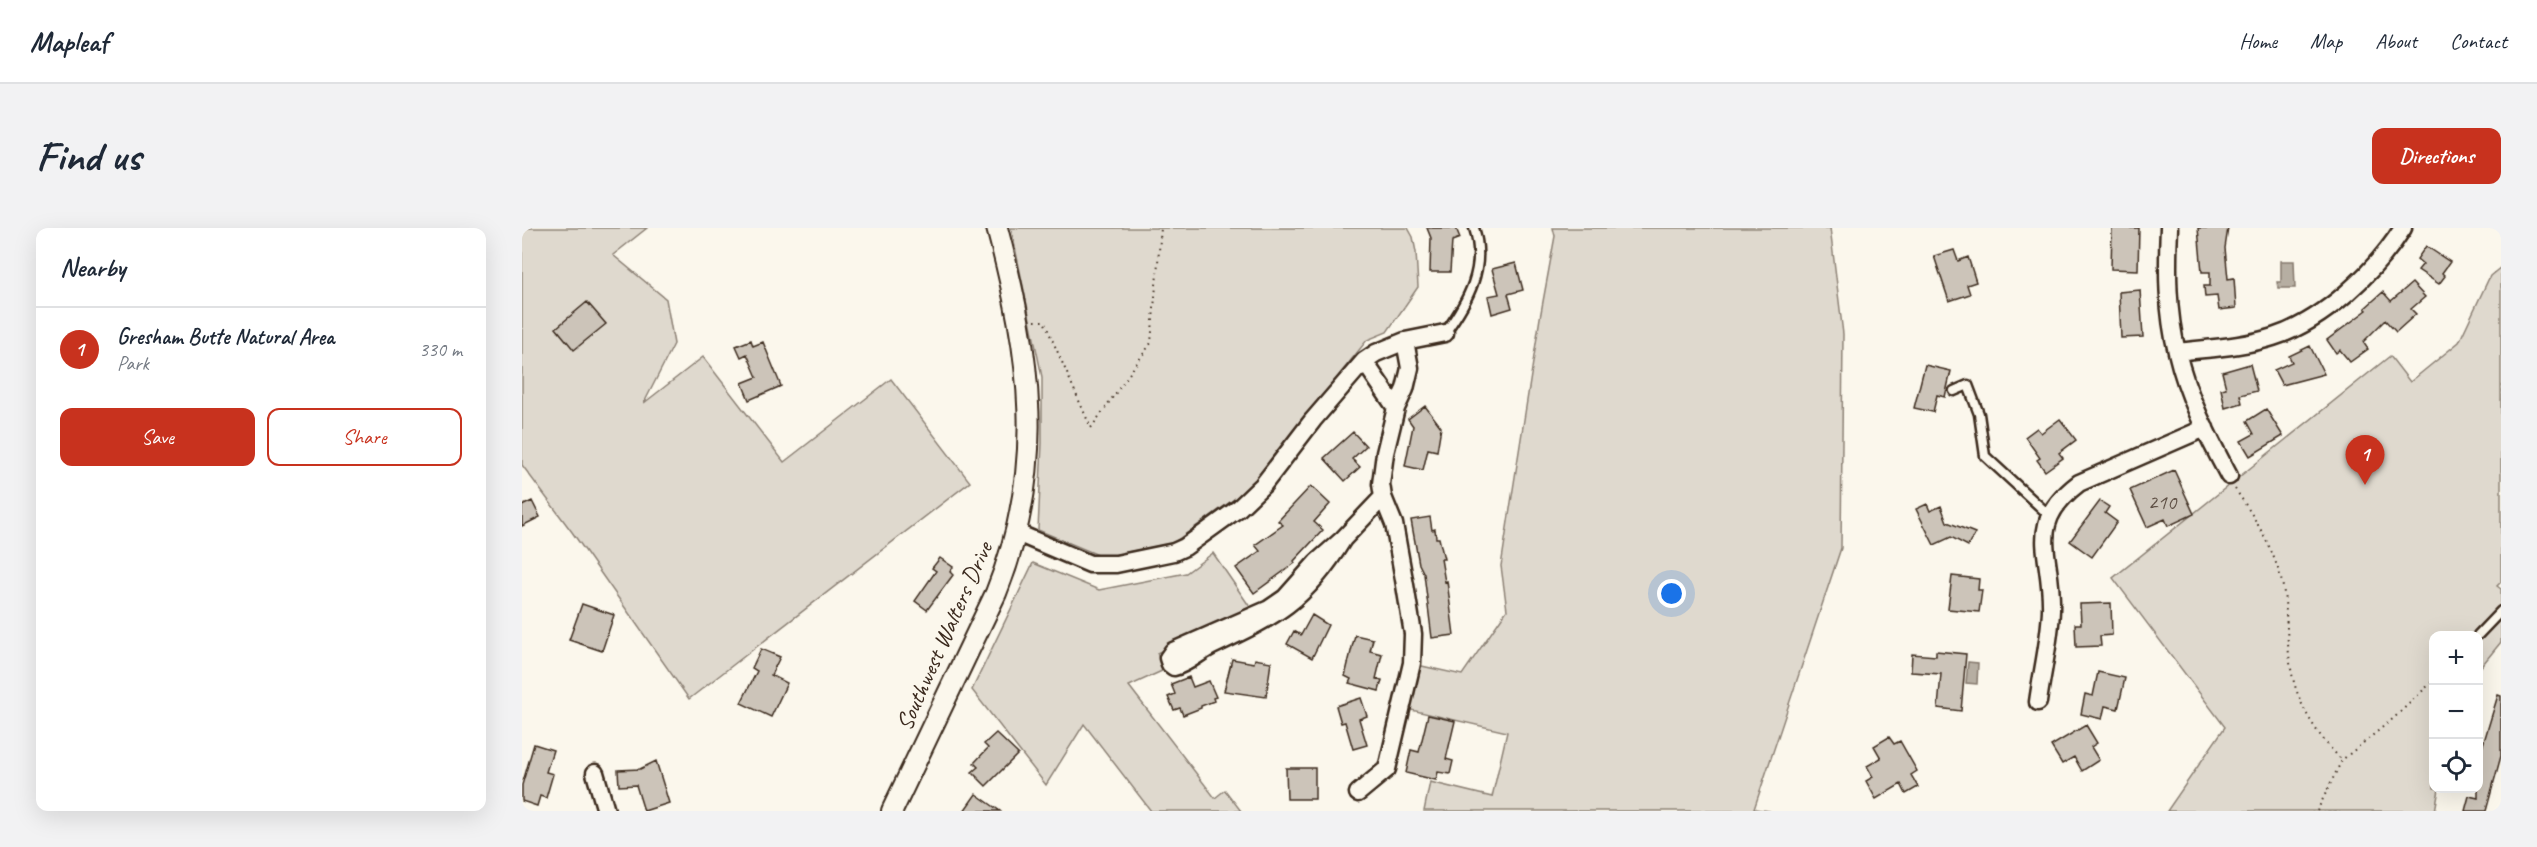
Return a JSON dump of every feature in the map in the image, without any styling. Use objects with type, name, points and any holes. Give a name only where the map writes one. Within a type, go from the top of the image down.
[{"type":"street","name":"Southwest Walters Drive","points":[[892,811],[996,593],[1017,533],[1029,435],[1027,370],[1020,321],[997,228]]},
{"type":"street","points":[[2169,228],[2169,292],[2177,352],[2205,428],[2229,476]]},
{"type":"street","points":[[2177,352],[2255,342],[2275,337],[2293,328],[2327,308],[2358,282],[2385,253],[2403,228]]},
{"type":"street","points":[[1017,533],[1090,564],[1101,566],[1174,552],[1185,547],[1239,508],[1263,485],[1313,420],[1365,361],[1376,352],[1404,341],[1445,333]]},
{"type":"street","points":[[1358,793],[1387,769],[1412,663],[1413,634],[1394,524],[1383,497],[1382,470],[1396,408],[1405,389],[1410,368],[1404,341]]},
{"type":"street","points":[[1365,361],[1396,408]]},
{"type":"street","points":[[2038,702],[2051,609],[2046,547],[2049,515],[2063,495],[2079,483],[2205,428]]},
{"type":"street","points":[[1343,539],[1316,579],[1285,609],[1255,627],[1195,655],[1181,665],[1174,667],[1170,664],[1168,658],[1173,651],[1269,609],[1285,598],[1317,562],[1343,539],[1383,497]]},
{"type":"street","points":[[595,773],[606,811]]},
{"type":"lane","points":[[1445,333],[1471,292],[1477,272],[1480,254],[1474,228]]},
{"type":"lane","points":[[1954,391],[1968,385],[1979,414],[1985,456],[2049,515]]},
{"type":"lane","points":[[2483,631],[2501,611]]},
{"type":"path","points":[[1020,321],[1044,321],[1091,428],[1151,343],[1161,228]]},
{"type":"path","points":[[2229,476],[2273,552],[2283,587],[2292,675],[2300,700],[2326,745],[2342,760]]},
{"type":"path","points":[[2317,811],[2342,760],[2394,718],[2429,684]]},
{"type":"shaded area","points":[[522,228],[647,228],[613,255],[666,299],[674,344],[644,403],[703,357],[784,462],[891,379],[970,482],[689,699],[522,465]]},
{"type":"shaded area","points":[[1011,228],[1408,228],[1413,237],[1416,252],[1418,287],[1387,332],[1367,340],[1248,489],[1173,543],[1103,557],[1038,530],[1042,377]]},
{"type":"shaded area","points":[[1553,228],[1830,228],[1843,334],[1841,548],[1754,809],[1770,811],[1424,811],[1430,782],[1492,797],[1507,732],[1407,709],[1417,665],[1462,675],[1507,610],[1501,566],[1555,236]]},
{"type":"shaded area","points":[[2281,261],[2294,261],[2295,288],[2278,288],[2277,282],[2281,282]]},
{"type":"shaded area","points":[[2501,267],[2501,582],[2497,586],[2501,589],[2501,642],[2483,664],[2483,631],[2429,631],[2429,793],[2438,793],[2435,811],[2167,811],[2225,727],[2113,578],[2390,356],[2410,382],[2459,342],[2490,276]]},
{"type":"shaded area","points":[[1213,553],[1252,610],[1157,653],[1164,670],[1129,686],[1215,798],[1225,790],[1241,811],[1151,811],[1084,724],[1046,785],[972,690],[1033,563],[1099,590],[1186,573]]},
{"type":"shaded area","points":[[1968,662],[1978,663],[1977,684],[1966,683]]},
{"type":"building","points":[[1427,228],[1456,228],[1460,238],[1452,241],[1450,272],[1430,272],[1431,238]]},
{"type":"building","points":[[2112,228],[2139,228],[2138,270],[2111,269]]},
{"type":"building","points":[[2198,228],[2228,228],[2225,248],[2228,279],[2234,278],[2236,308],[2219,310],[2217,296],[2205,297],[2204,286],[2210,286],[2210,272],[2202,272]]},
{"type":"building","points":[[2426,246],[2450,262],[2442,273],[2445,276],[2439,284],[2418,270],[2423,264],[2417,259]]},
{"type":"building","points":[[1954,250],[1958,261],[1968,257],[1976,282],[1967,285],[1970,294],[1949,301],[1934,256]]},
{"type":"building","points":[[1516,263],[1523,290],[1508,294],[1512,308],[1492,314],[1488,296],[1499,294],[1492,269]]},
{"type":"building","points":[[2412,283],[2425,297],[2411,309],[2416,314],[2396,332],[2385,320],[2363,342],[2368,349],[2350,362],[2340,350],[2336,353],[2327,340],[2367,310],[2365,308],[2383,292],[2391,301]]},
{"type":"building","points":[[2140,290],[2143,337],[2121,338],[2119,292]]},
{"type":"building","points":[[587,302],[606,324],[574,350],[556,328]]},
{"type":"building","points":[[751,340],[753,346],[763,342],[781,386],[749,400],[742,383],[757,377],[747,354],[741,357],[736,346]]},
{"type":"building","points":[[2310,346],[2324,374],[2282,385],[2274,370],[2292,362],[2289,356]]},
{"type":"building","points":[[2250,364],[2257,391],[2240,395],[2242,403],[2225,408],[2221,389],[2226,388],[2222,372]]},
{"type":"building","points":[[1925,365],[1951,371],[1945,397],[1937,395],[1933,412],[1914,408]]},
{"type":"building","points":[[1425,406],[1441,427],[1437,451],[1428,449],[1423,470],[1405,466],[1413,426],[1408,419]]},
{"type":"building","points":[[2266,409],[2283,436],[2250,456],[2241,441],[2254,434],[2247,421]]},
{"type":"building","points":[[2060,419],[2076,440],[2059,453],[2063,458],[2045,471],[2037,460],[2040,458],[2025,437],[2037,428],[2041,433]]},
{"type":"building","points":[[1353,432],[1366,446],[1352,459],[1360,467],[1345,481],[1324,458]]},
{"type":"building","points":[[2174,470],[2194,514],[2168,526],[2165,519],[2147,527],[2130,490]]},
{"type":"building","points":[[1311,486],[1330,504],[1314,522],[1323,530],[1294,561],[1295,563],[1254,593],[1236,568],[1260,551],[1255,545],[1283,525],[1278,521]]},
{"type":"building","points":[[532,501],[540,517],[522,526],[522,506]]},
{"type":"building","points":[[2100,501],[2109,507],[2105,513],[2117,522],[2092,557],[2070,541]]},
{"type":"building","points":[[1927,504],[1930,511],[1941,506],[1947,522],[1975,533],[1968,546],[1951,537],[1934,545],[1916,509]]},
{"type":"building","points":[[1430,517],[1432,530],[1435,529],[1436,538],[1439,538],[1444,559],[1441,559],[1445,582],[1447,581],[1454,635],[1432,638],[1424,574],[1419,564],[1411,520]]},
{"type":"building","points":[[940,558],[953,567],[950,572],[953,575],[927,610],[915,601],[936,571],[932,568]]},
{"type":"building","points":[[1952,576],[1979,579],[1978,590],[1982,590],[1979,612],[1948,609]]},
{"type":"building","points":[[2111,603],[2112,635],[2100,636],[2101,646],[2076,647],[2075,624],[2081,624],[2080,604]]},
{"type":"building","points":[[582,604],[614,615],[602,651],[569,640]]},
{"type":"building","points":[[1312,615],[1328,625],[1312,658],[1287,644],[1294,631],[1301,635]]},
{"type":"building","points":[[1355,635],[1373,639],[1370,651],[1382,654],[1376,679],[1382,680],[1379,691],[1349,683],[1351,679],[1345,676]]},
{"type":"building","points":[[761,649],[780,657],[771,675],[787,683],[771,717],[741,703],[757,671],[752,668]]},
{"type":"building","points":[[1936,651],[1966,654],[1961,711],[1938,708],[1941,674],[1911,672],[1912,654],[1936,656]]},
{"type":"building","points":[[1232,659],[1254,663],[1255,659],[1271,662],[1266,697],[1224,691]]},
{"type":"building","points":[[2098,672],[2125,678],[2118,709],[2105,706],[2102,719],[2081,714],[2085,694],[2093,696]]},
{"type":"building","points":[[1189,677],[1193,687],[1209,681],[1216,697],[1213,698],[1214,701],[1183,715],[1180,708],[1174,710],[1168,697],[1175,694],[1171,684]]},
{"type":"building","points":[[2498,695],[2501,696],[2501,756],[2486,811],[2465,811],[2469,796],[2478,798],[2478,793],[2483,793],[2483,744]]},
{"type":"building","points":[[1361,698],[1367,716],[1359,719],[1367,745],[1353,749],[1345,722],[1341,723],[1336,706]]},
{"type":"building","points":[[1428,715],[1455,721],[1446,759],[1453,761],[1450,774],[1438,772],[1436,780],[1406,773],[1411,750],[1419,752]]},
{"type":"building","points":[[2086,725],[2097,743],[2091,747],[2099,760],[2082,771],[2074,757],[2062,764],[2051,746]]},
{"type":"building","points":[[996,733],[1018,754],[986,786],[972,772],[978,767],[974,763],[988,748],[984,744]]},
{"type":"building","points":[[1889,737],[1894,744],[1900,741],[1917,771],[1911,775],[1918,787],[1906,794],[1901,784],[1876,799],[1866,781],[1873,777],[1867,766],[1881,758],[1874,746]]},
{"type":"building","points":[[534,744],[553,750],[546,772],[553,774],[546,798],[540,796],[537,806],[522,801],[522,785]]},
{"type":"building","points":[[656,761],[669,803],[644,811],[636,785],[619,786],[618,770],[640,769]]},
{"type":"building","points":[[1286,768],[1315,768],[1315,799],[1287,799]]},
{"type":"building","points":[[976,794],[1000,811],[964,811]]},
{"type":"place","name":"Gresham Butte Natural Area","points":[[2365,485]]}]
